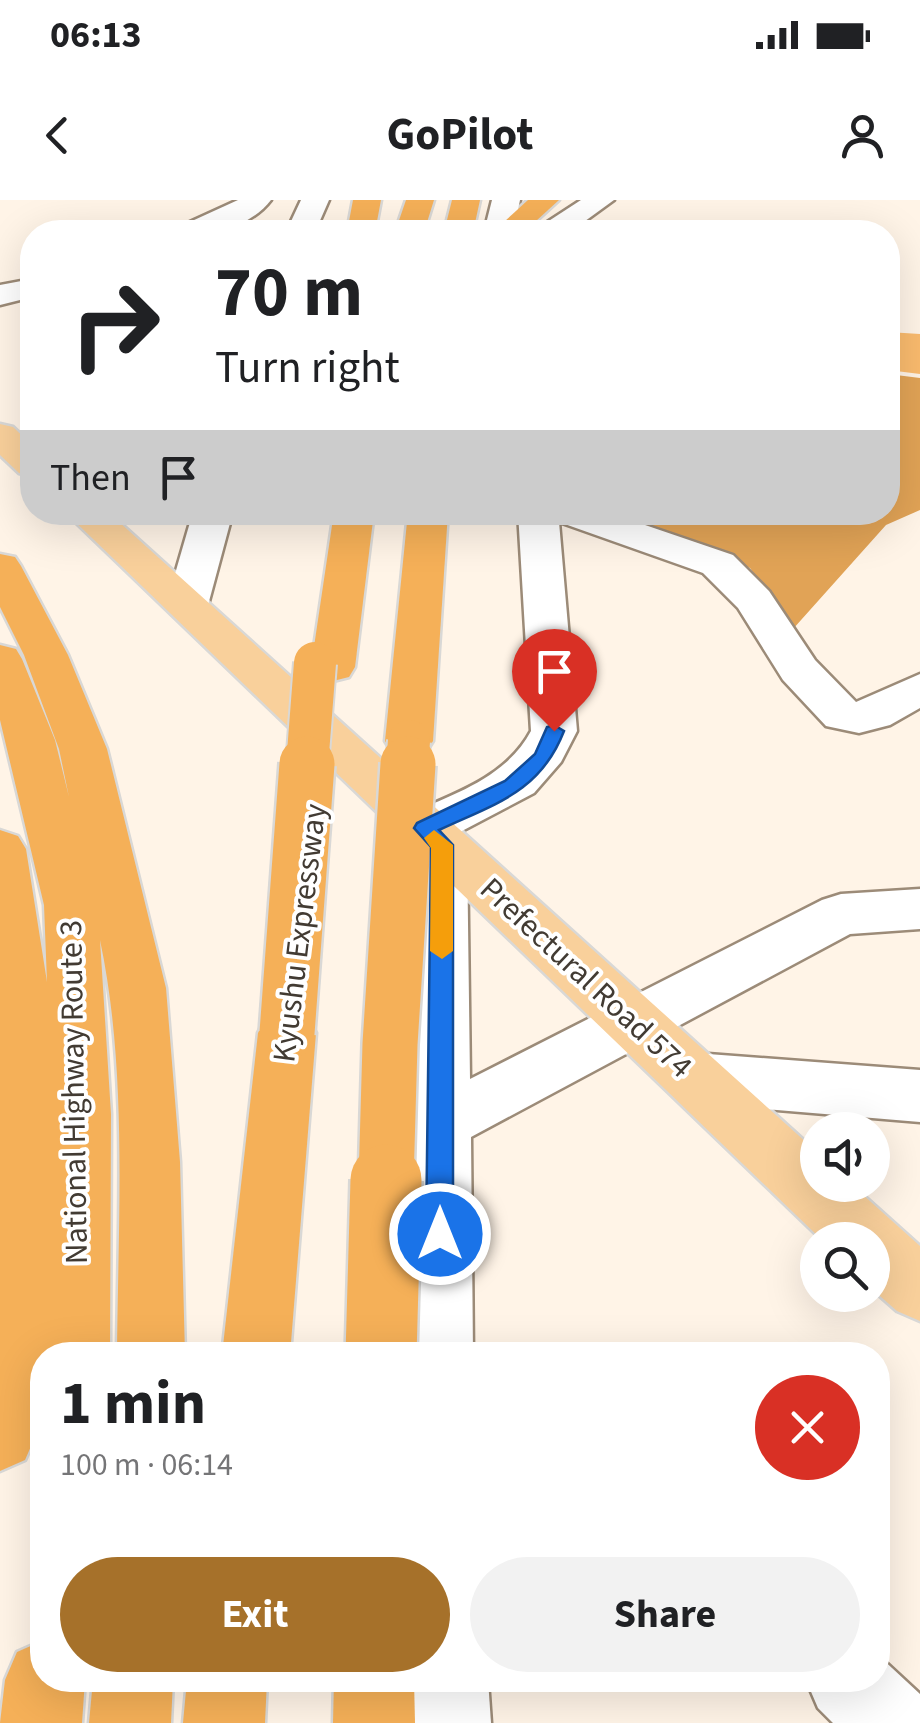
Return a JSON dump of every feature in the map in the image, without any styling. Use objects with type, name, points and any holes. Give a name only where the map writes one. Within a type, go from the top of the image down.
[{"type":"highway","points":[[519,220],[545,200]]},
{"type":"highway","points":[[324,665],[327,525]]},
{"type":"highway","name":"Kyushu Expressway","points":[[257,1342],[324,665],[351,525]]},
{"type":"highway","points":[[427,525],[408,741],[390,1044],[428,1342]]},
{"type":"highway","points":[[0,566],[46,655],[82,749],[138,988],[148,1162],[150,1342]]},
{"type":"highway","name":"National Highway Route 3","points":[[0,659],[31,740],[71,905],[81,1114],[77,1342]]},
{"type":"highway","name":"National Highway Route 3","points":[[0,850],[10,900],[27,1124],[4,1404]]},
{"type":"highway","points":[[41,1723],[44,1692]]},
{"type":"highway","points":[[130,1723],[132,1692]]},
{"type":"highway","points":[[224,1723],[226,1692]]},
{"type":"highway","points":[[374,1692],[374,1723]]},
{"type":"main road","points":[[0,435],[20,454]]},
{"type":"main road","name":"Prefectural Road 574","points":[[98,525],[849,1222]]},
{"type":"main road","name":"Prefectural Road 574","points":[[890,1261],[920,1289]]},
{"type":"street","points":[[222,220],[258,200]]},
{"type":"street","points":[[569,220],[600,200]]},
{"type":"street","points":[[187,605],[209,525]]},
{"type":"street","points":[[430,1342],[441,1124],[433,837],[512,786],[544,758],[554,731],[539,525]]},
{"type":"street","points":[[605,525],[718,564],[770,622],[799,670],[842,714],[859,718],[874,714],[920,689]]},
{"type":"street","points":[[441,1124],[840,914],[920,909]]},
{"type":"street","points":[[694,1078],[920,1096]]},
{"type":"street","points":[[449,1692],[450,1723]]},
{"type":"street","points":[[859,1692],[891,1723]]},
{"type":"shaded area","points":[[900,333],[920,334],[920,374],[900,372]]},
{"type":"shaded area","points":[[900,376],[920,378],[920,510],[900,519]]},
{"type":"shaded area","points":[[637,525],[886,525],[793,629],[750,568]]},
{"type":"slow traffic","points":[[434,838],[442,845],[442,951]]},
{"type":"route","points":[[440,1234],[442,845],[424,828],[512,786],[544,758],[554,731]]}]
